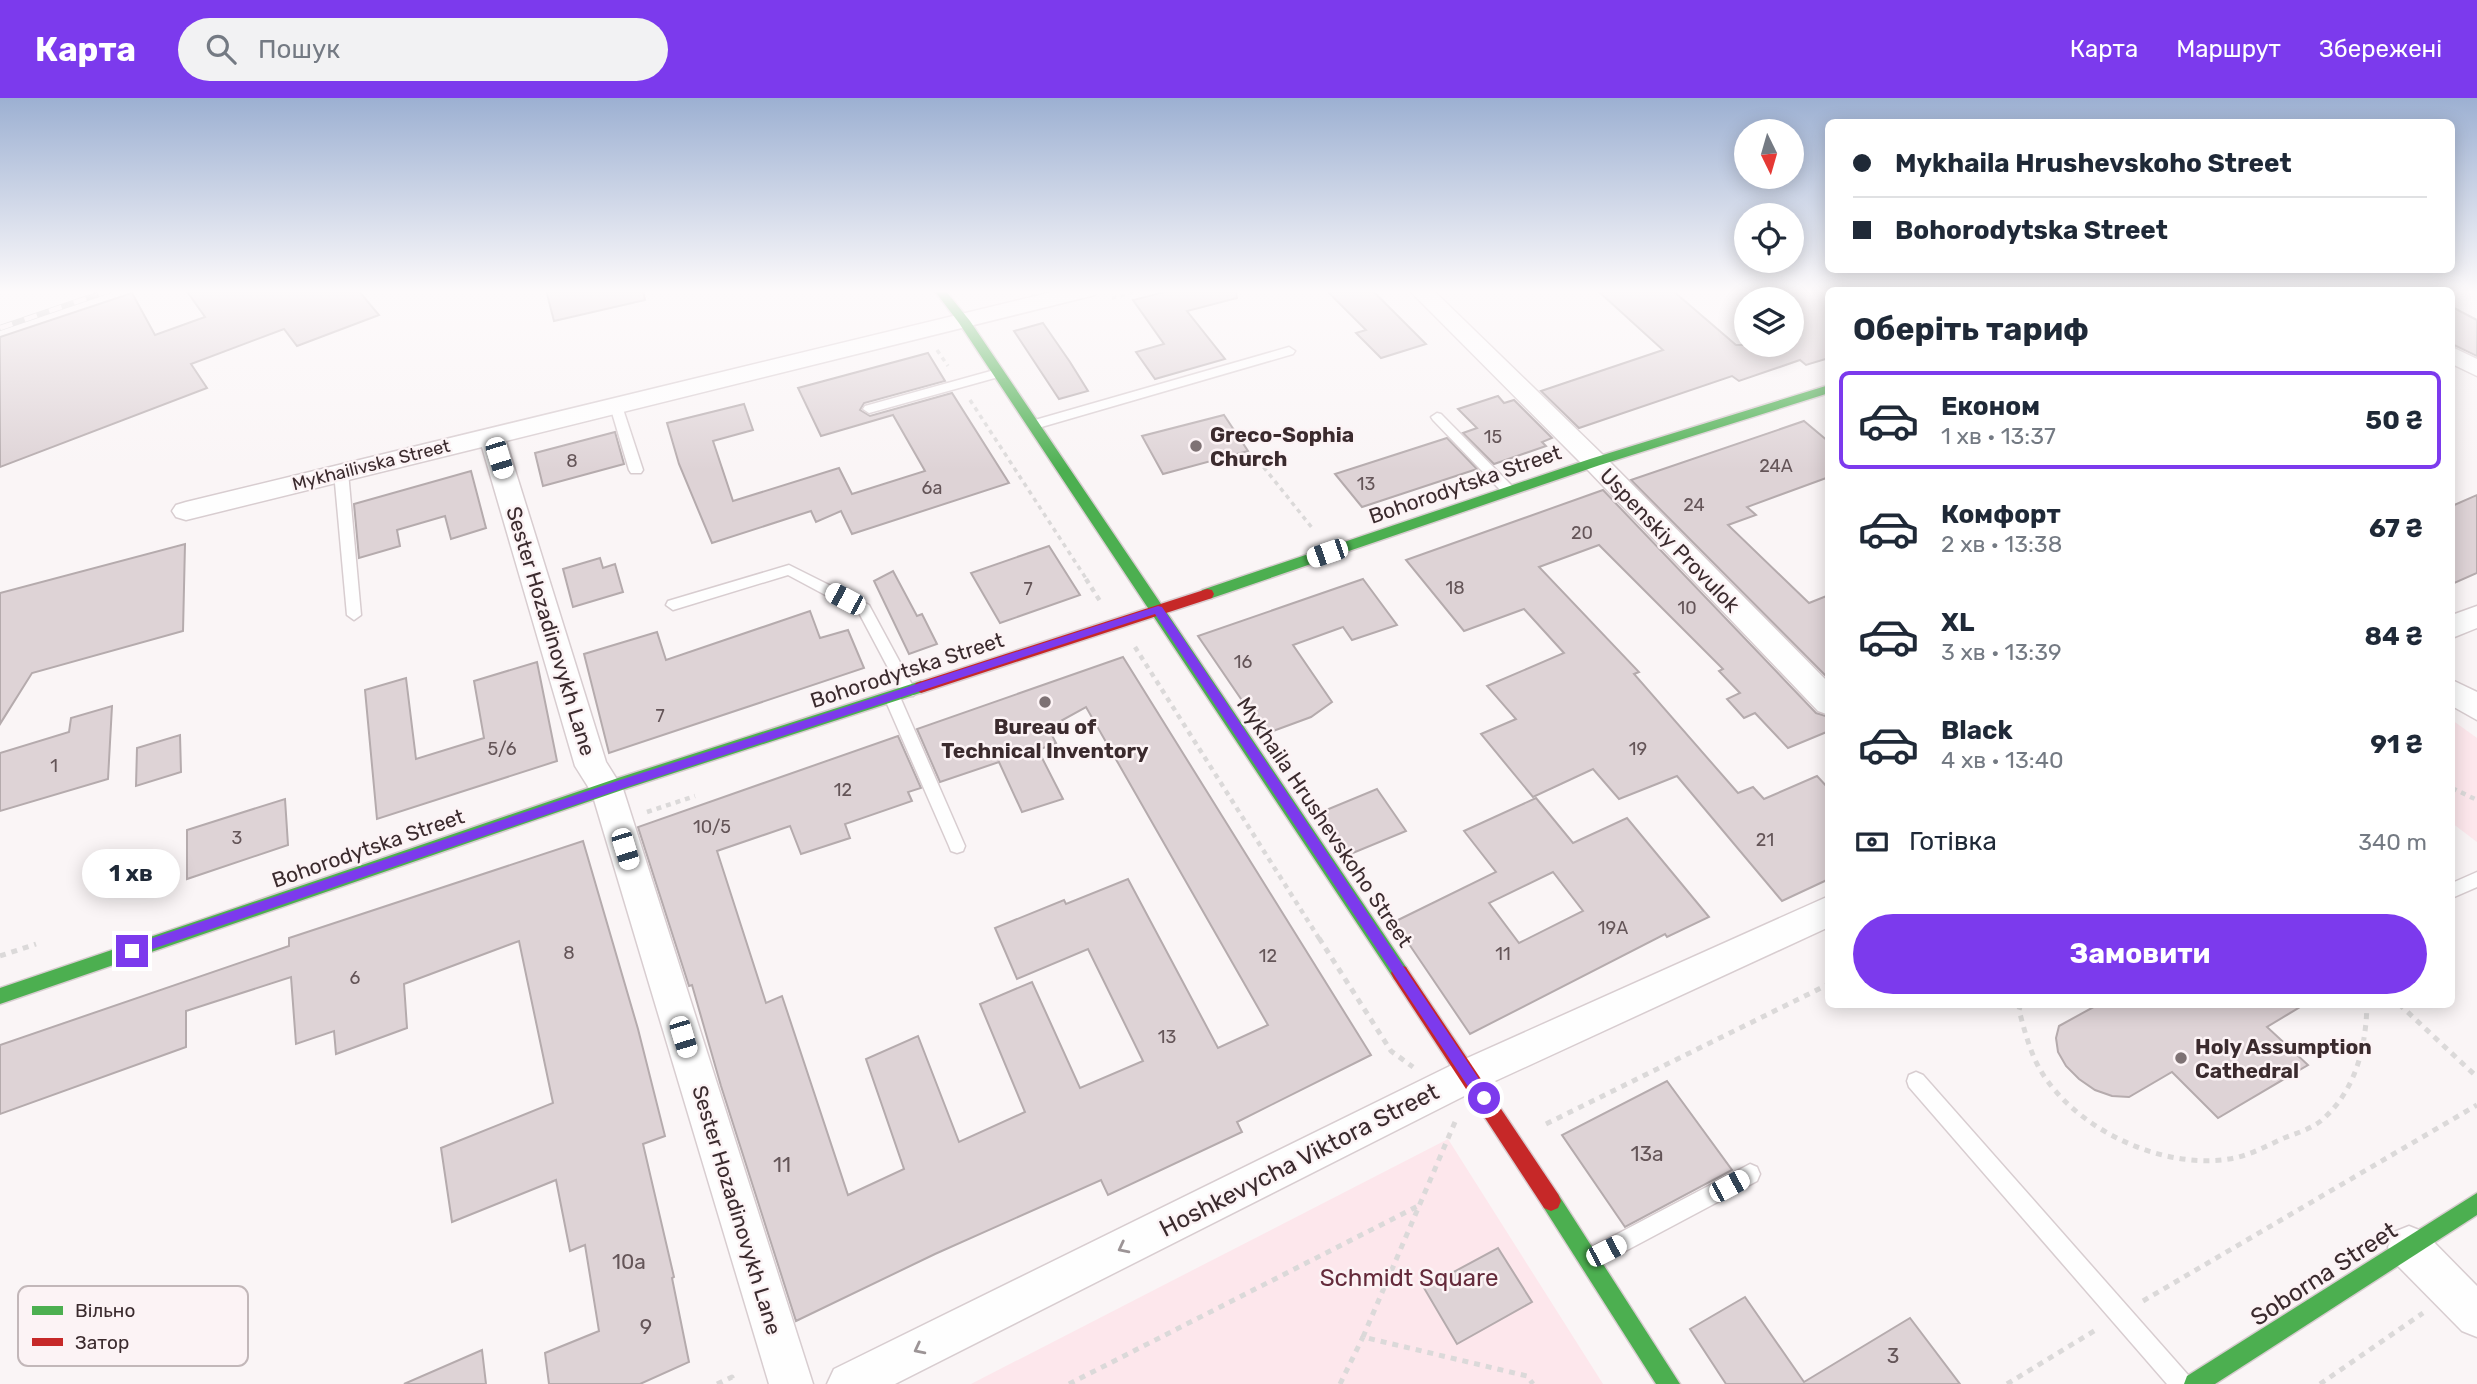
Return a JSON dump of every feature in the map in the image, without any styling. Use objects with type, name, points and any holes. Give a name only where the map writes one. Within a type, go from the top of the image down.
[{"type":"street","name":"Mykhailivska Street","points":[[186,511],[847,350]]},
{"type":"street","name":"Mykhaila Hrushevskoho Street","points":[[983,350],[1158,610],[1456,1081],[1589,1260],[1669,1384]]},
{"type":"street","name":"Uspenskiy Provulok","points":[[1481,350],[1595,462],[1825,699]]},
{"type":"street","points":[[2455,356],[2477,369]]},
{"type":"street","name":"Bohorodytska Street","points":[[0,996],[607,789],[1158,610],[1595,462],[1825,390]]},
{"type":"street","name":"Sester Hozadinovykh Lane","points":[[492,436],[591,766],[607,789],[791,1384]]},
{"type":"street","points":[[2455,626],[2477,616]]},
{"type":"street","points":[[2455,693],[2477,708]]},
{"type":"street","name":"Hoshkevycha Viktora Street","points":[[849,1384],[1456,1081],[1825,913]]},
{"type":"street","name":"Soborna Street","points":[[2195,1384],[2477,1203]]},
{"type":"street","points":[[2409,1247],[2465,1304]]},
{"type":"lane","points":[[1033,425],[1289,351]]},
{"type":"lane","points":[[869,410],[998,373]]},
{"type":"lane","points":[[616,406],[636,470]]},
{"type":"lane","points":[[1437,417],[1509,491]]},
{"type":"lane","points":[[341,472],[354,615]]},
{"type":"lane","points":[[673,605],[789,570],[864,609],[900,694],[957,846]]},
{"type":"lane","points":[[2455,890],[2477,879]]},
{"type":"lane","points":[[1916,1081],[2181,1384]]},
{"type":"lane","points":[[1589,1260],[1750,1174]]},
{"type":"path","points":[[937,350],[1098,598],[1119,622],[1391,1051],[1456,1081]]},
{"type":"path","points":[[1258,460],[1315,532]]},
{"type":"path","points":[[2455,789],[2477,800]]},
{"type":"path","points":[[1545,1122],[1825,986]]},
{"type":"path","points":[[2020,1008],[2036,1062],[2052,1086],[2085,1116],[2135,1147],[2181,1158],[2221,1160],[2251,1153],[2321,1121],[2355,1079],[2368,1029],[2367,1008]]},
{"type":"path","points":[[2403,1008],[2477,1077]]},
{"type":"path","points":[[2007,1384],[2477,1105]]},
{"type":"path","points":[[1340,1384],[1448,1139]]},
{"type":"path","points":[[1069,1384],[1421,1205]]},
{"type":"path","points":[[2320,1384],[2465,1304]]},
{"type":"path","points":[[1363,1337],[1527,1376],[1533,1384]]},
{"type":"path","points":[[717,1384],[732,1377],[733,1384]]},
{"type":"green space","points":[[2455,722],[2477,738],[2477,842],[2455,825]]},
{"type":"green space","name":"Schmidt Square","points":[[1448,1139],[1603,1384],[971,1384]]},
{"type":"building","points":[[0,350],[228,350],[191,364],[207,388],[0,467]]},
{"type":"building","points":[[1027,350],[1062,350],[1088,391],[1059,399]]},
{"type":"building","points":[[1218,350],[1225,359],[1155,379],[1136,352]]},
{"type":"building","points":[[1373,350],[1407,350],[1381,358]]},
{"type":"building","points":[[1663,350],[1734,350],[1734,357],[1804,357],[1804,350],[1825,350],[1825,359],[1806,365],[1800,360],[1739,381],[1732,376],[1579,428],[1541,391]]},
{"type":"building","points":[[2465,350],[2477,350],[2477,356]]},
{"type":"building","points":[[928,353],[945,381],[864,403],[860,410],[870,416],[952,393],[1009,483],[852,534],[841,511],[816,522],[811,511],[712,543],[679,464],[667,423],[744,404],[753,430],[713,441],[733,501],[839,468],[852,494],[925,471],[893,415],[821,436],[798,388]]},
{"type":"building","points":[[1498,396],[1504,403],[1514,400],[1552,438],[1542,442],[1546,446],[1494,464],[1463,433],[1477,428],[1458,409]]},
{"type":"building","name":"Greco-Sophia Church","points":[[1224,415],[1248,451],[1163,474],[1142,436]]},
{"type":"building","points":[[1804,421],[1825,439],[1825,478],[1747,507],[1756,515],[1728,525],[1809,603],[1825,597],[1825,675],[1631,480]]},
{"type":"building","points":[[615,432],[624,464],[543,486],[535,453]]},
{"type":"building","points":[[1447,438],[1477,469],[1362,507],[1335,474]]},
{"type":"building","points":[[471,471],[486,528],[451,539],[445,516],[397,530],[400,546],[359,558],[354,504]]},
{"type":"building","points":[[1603,490],[1816,713],[1825,716],[1825,733],[1788,748],[1755,713],[1744,718],[1727,699],[1740,693],[1719,671],[1723,669],[1599,545],[1539,567],[1639,672],[1634,674],[1738,793],[1753,787],[1764,799],[1817,776],[1825,785],[1825,881],[1782,901],[1677,776],[1619,799],[1593,769],[1533,797],[1481,734],[1516,719],[1487,686],[1564,653],[1524,609],[1464,631],[1406,560]]},
{"type":"building","points":[[2477,495],[2477,573],[2455,583],[2455,505]]},
{"type":"building","points":[[185,544],[183,631],[32,673],[0,724],[0,593]]},
{"type":"building","points":[[1049,546],[1080,595],[1000,623],[971,573]]},
{"type":"building","points":[[600,558],[603,568],[615,564],[623,592],[573,607],[563,569]]},
{"type":"building","points":[[893,571],[917,616],[922,614],[937,644],[909,654],[874,581]]},
{"type":"building","points":[[1363,579],[1397,625],[1352,640],[1343,627],[1293,645],[1332,702],[1311,717],[1265,734],[1198,636]]},
{"type":"building","points":[[810,611],[820,638],[848,630],[864,668],[609,753],[584,654],[657,632],[666,660]]},
{"type":"building","points":[[1123,657],[1371,1055],[1237,1122],[1242,1132],[1108,1195],[1101,1180],[935,1254],[796,1321],[721,1086],[692,985],[689,986],[638,827],[898,736],[921,788],[908,792],[912,801],[845,824],[850,838],[801,854],[790,826],[717,851],[766,1003],[782,996],[848,1195],[904,1169],[866,1059],[918,1036],[959,1142],[1025,1112],[980,1004],[1032,982],[1080,1088],[1143,1061],[1088,949],[1017,979],[995,928],[1064,900],[1066,904],[1128,879],[1218,1048],[1268,1025],[1086,707],[1048,728],[1056,743],[1038,750],[1063,799],[1022,812],[999,762],[940,782],[917,729]]},
{"type":"building","points":[[537,662],[557,761],[377,819],[365,690],[406,678],[416,759],[484,738],[474,681]]},
{"type":"building","points":[[112,706],[108,779],[0,811],[0,753],[69,732],[71,718]]},
{"type":"building","points":[[180,735],[181,772],[136,786],[137,748]]},
{"type":"building","points":[[1377,789],[1406,831],[1348,855],[1319,813]]},
{"type":"building","points":[[1536,798],[1573,843],[1627,818],[1709,917],[1667,937],[1665,934],[1470,1034],[1394,922],[1496,872],[1464,831]],"holes":[[[1553,872],[1583,911],[1519,943],[1489,903]]]},
{"type":"building","points":[[285,799],[288,845],[187,879],[187,830]]},
{"type":"building","points":[[583,841],[638,1029],[665,1136],[643,1144],[674,1277],[672,1278],[689,1362],[640,1384],[549,1384],[545,1353],[599,1331],[585,1245],[570,1251],[556,1180],[452,1222],[441,1148],[553,1103],[519,941],[404,984],[407,1028],[336,1054],[334,1031],[296,1044],[291,977],[186,1011],[186,1047],[0,1114],[0,1045],[289,946],[289,938]]},
{"type":"building","name":"Holy Assumption Cathedral","points":[[2092,1008],[2298,1008],[2267,1027],[2308,1065],[2218,1118],[2172,1072],[2129,1097],[2112,1096],[2095,1090],[2066,1066],[2058,1052],[2056,1038],[2059,1026]]},
{"type":"building","points":[[1667,1081],[1732,1170],[1625,1227],[1562,1135]]},
{"type":"building","points":[[1498,1248],[1532,1302],[1457,1344],[1424,1288]]},
{"type":"building","points":[[1745,1297],[1804,1382],[1910,1318],[1960,1384],[1726,1384],[1690,1329]]},
{"type":"building","points":[[482,1350],[486,1384],[404,1384]]},
{"type":"traffic: fast","points":[[983,350],[1400,973]]},
{"type":"traffic: fast","points":[[1207,594],[1595,462],[1825,390]]},
{"type":"traffic: fast","points":[[0,996],[624,783],[921,687]]},
{"type":"traffic: fast","points":[[1551,1201],[1669,1384]]},
{"type":"traffic: fast","points":[[2195,1384],[2477,1203]]},
{"type":"traffic: jam","points":[[921,687],[1207,594]]},
{"type":"traffic: jam","points":[[1400,973],[1551,1201]]},
{"type":"place","name":"Greco-Sophia Church","points":[[1196,446]]},
{"type":"place","name":"Bureau of Technical Inventory","points":[[1045,702]]},
{"type":"place","name":"Holy Assumption Cathedral","points":[[2181,1058]]},
{"type":"route","points":[[132,951],[624,783],[1158,610],[1484,1098]]}]
